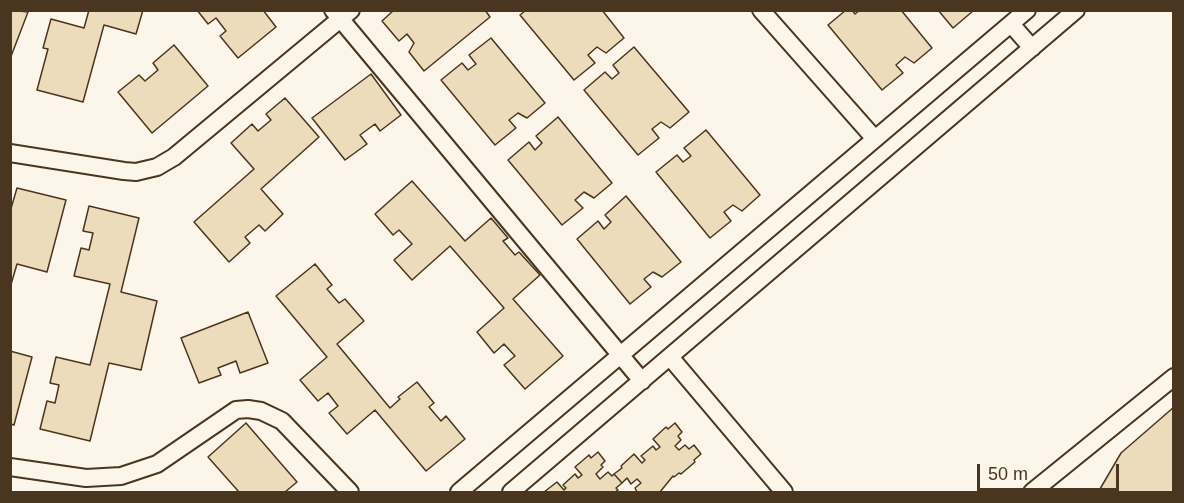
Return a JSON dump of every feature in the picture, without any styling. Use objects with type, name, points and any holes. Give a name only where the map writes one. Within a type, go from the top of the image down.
[{"type":"street","points":[[761,10],[875,139]]},
{"type":"street","points":[[459,492],[1027,10]]},
{"type":"street","points":[[511,492],[1076,10]]},
{"type":"street","points":[[10,153],[124,171],[136,172],[158,167],[174,157],[342,13],[642,381]]},
{"type":"street","points":[[1011,24],[1032,48]]},
{"type":"street","points":[[670,357],[784,492]]},
{"type":"street","points":[[1032,492],[1173,377]]},
{"type":"street","points":[[10,467],[86,478],[121,476],[157,464],[236,410],[248,409],[261,411],[282,421],[350,492]]},
{"type":"building","points":[[10,10],[28,12],[10,59]]},
{"type":"building","points":[[89,10],[143,10],[136,34],[104,25],[83,102],[37,90],[48,49],[43,48],[51,19],[84,28]]},
{"type":"building","points":[[197,10],[263,10],[276,27],[238,58],[220,36],[226,31],[216,18],[208,24]]},
{"type":"building","points":[[394,10],[485,10],[490,17],[424,71],[409,52],[414,43],[407,34],[399,41],[382,21]]},
{"type":"building","points":[[526,10],[602,10],[624,38],[606,53],[597,47],[588,55],[595,63],[574,80],[520,15]]},
{"type":"building","points":[[846,10],[852,10],[855,14],[860,10],[901,10],[932,48],[914,63],[905,57],[896,65],[903,73],[882,90],[828,25]]},
{"type":"building","points":[[938,10],[973,10],[973,11],[953,28]]},
{"type":"building","points":[[491,38],[545,103],[527,118],[518,113],[509,120],[516,128],[495,145],[441,80],[462,63],[468,70],[476,64],[469,55]]},
{"type":"building","points":[[174,45],[208,86],[152,133],[118,92],[139,75],[145,81],[158,70],[153,63]]},
{"type":"building","points":[[634,47],[689,112],[670,128],[661,122],[652,129],[659,138],[638,155],[584,90],[605,72],[612,79],[619,73],[613,65]]},
{"type":"building","points":[[371,74],[401,115],[380,131],[375,124],[360,135],[367,144],[345,160],[312,118]]},
{"type":"building","points":[[285,98],[319,137],[261,189],[283,214],[265,231],[259,225],[245,237],[250,243],[229,262],[194,222],[254,169],[231,143],[252,124],[258,131],[271,120],[266,114]]},
{"type":"building","points":[[558,117],[612,183],[594,198],[584,192],[575,200],[583,208],[562,225],[508,160],[529,142],[535,150],[542,143],[536,136]]},
{"type":"building","points":[[706,130],[760,195],[742,211],[733,205],[724,212],[731,221],[710,238],[656,172],[677,155],[683,162],[691,156],[684,148]]},
{"type":"building","points":[[412,181],[465,241],[491,218],[508,238],[503,241],[515,255],[519,252],[540,275],[513,299],[563,356],[525,389],[504,365],[515,356],[504,344],[494,353],[477,332],[504,308],[450,246],[412,280],[394,260],[412,244],[399,230],[393,235],[375,214]]},
{"type":"building","points":[[17,188],[66,200],[47,272],[17,264],[10,288],[10,212]]},
{"type":"building","points":[[626,196],[681,262],[662,277],[653,272],[644,279],[651,287],[630,304],[577,239],[598,221],[604,229],[611,222],[605,215]]},
{"type":"building","points":[[89,206],[139,218],[121,292],[157,301],[141,370],[109,363],[90,441],[40,429],[47,401],[55,403],[59,385],[50,383],[56,357],[90,365],[110,284],[74,276],[81,248],[89,250],[93,233],[83,231]]},
{"type":"building","points":[[315,264],[332,285],[327,289],[339,303],[345,299],[364,321],[337,344],[390,408],[400,399],[398,397],[417,382],[434,403],[429,407],[441,421],[446,416],[465,439],[426,471],[375,410],[347,434],[329,413],[338,406],[328,393],[318,401],[300,380],[327,357],[276,296]]},
{"type":"building","points":[[248,312],[268,363],[240,373],[236,361],[218,368],[221,375],[199,383],[181,338]]},
{"type":"building","points":[[10,351],[32,357],[14,425],[10,424]]},
{"type":"building","points":[[1174,407],[1174,492],[1103,492],[1100,489],[1121,453]]},
{"type":"building","points":[[246,423],[297,482],[285,492],[239,492],[208,457]]},
{"type":"building","points":[[675,423],[682,432],[678,436],[681,440],[675,446],[679,450],[685,445],[689,449],[694,445],[701,454],[694,460],[695,462],[681,474],[673,476],[660,492],[637,492],[635,488],[641,483],[637,479],[631,484],[627,478],[622,483],[614,474],[622,468],[621,466],[634,454],[642,463],[645,460],[641,456],[653,446],[656,450],[660,447],[653,439],[666,427],[668,429]]},
{"type":"building","points":[[598,452],[605,461],[596,474],[600,479],[608,472],[612,476],[614,474],[622,483],[616,488],[618,490],[615,492],[544,492],[557,482],[564,490],[566,488],[563,485],[575,474],[578,478],[582,475],[575,467],[589,455],[591,458]]}]
